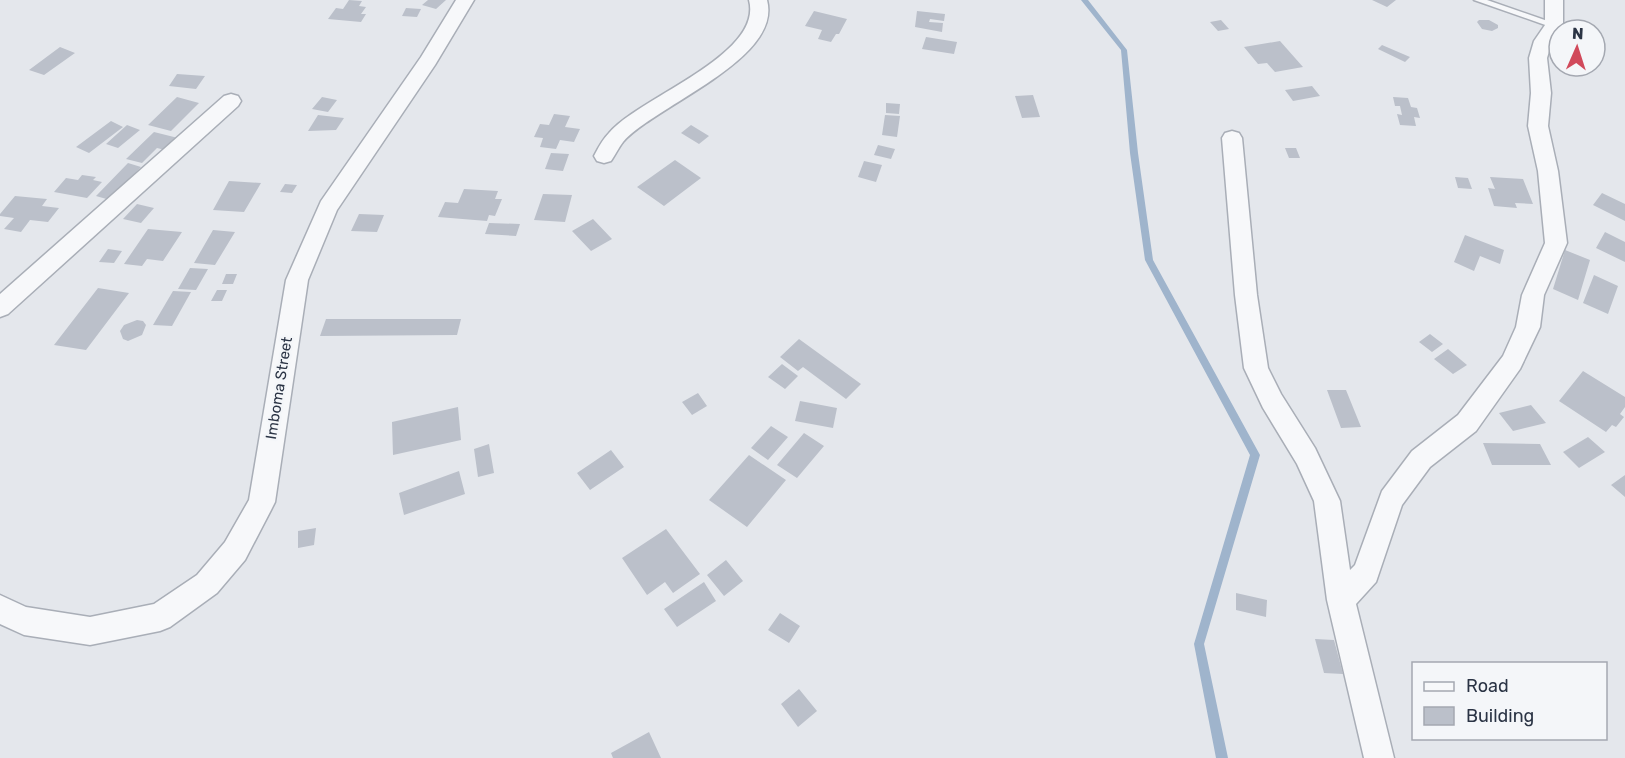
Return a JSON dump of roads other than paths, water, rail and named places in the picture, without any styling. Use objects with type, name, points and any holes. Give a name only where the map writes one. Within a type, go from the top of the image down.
[{"type":"street","name":"Imboma Street","points":[[0,609],[24,621],[90,631],[160,617],[207,584],[235,551],[262,501],[297,280],[328,207],[428,61],[465,0]]},
{"type":"street","points":[[604,156],[616,137],[637,120],[732,57],[753,35],[760,11],[758,0]]},
{"type":"street","points":[[1554,0],[1554,18]]},
{"type":"street","points":[[1341,600],[1366,573],[1391,499],[1421,459],[1467,423],[1512,362],[1528,327],[1533,295],[1556,243],[1548,171],[1538,126],[1541,93],[1538,58],[1547,35]]},
{"type":"street","points":[[0,308],[231,101]]},
{"type":"street","points":[[1232,138],[1246,295],[1256,368],[1272,401],[1306,456],[1327,501],[1341,600],[1379,758]]},
{"type":"lane","points":[[1478,0],[1547,23]]},
{"type":"waterway","points":[[1084,0],[1124,50],[1134,153],[1149,260],[1255,455],[1199,644],[1222,758]]}]
